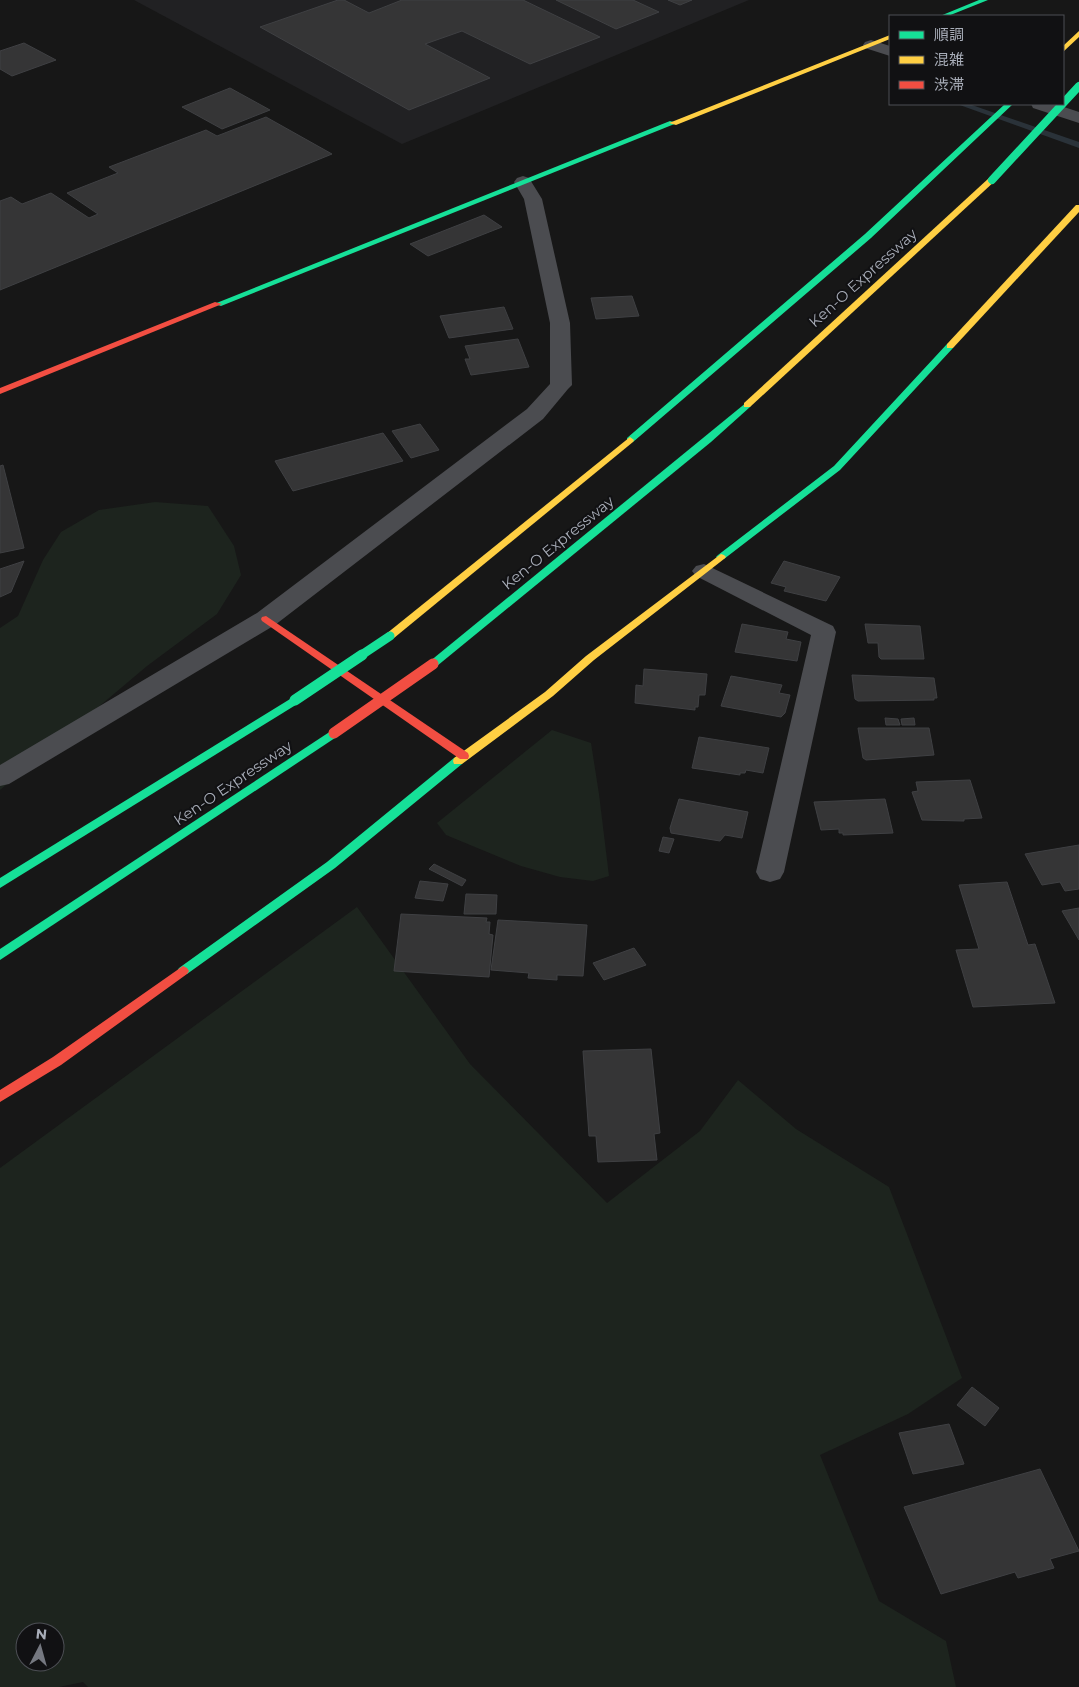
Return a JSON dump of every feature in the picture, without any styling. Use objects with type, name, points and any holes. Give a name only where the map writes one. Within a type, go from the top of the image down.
[{"type":"main road","points":[[946,15],[985,0]]},
{"type":"main road","points":[[1064,49],[1077,36]]},
{"type":"main road","points":[[1,389],[889,37]]},
{"type":"main road","name":"Ken-O Expressway","points":[[1064,102],[1079,86]]},
{"type":"main road","name":"Ken-O Expressway","points":[[0,884],[295,700],[390,636],[646,429],[948,165],[1008,105]]},
{"type":"main road","name":"Ken-O Expressway","points":[[0,955],[39,931],[334,733],[433,664],[708,440],[992,180],[1061,105]]},
{"type":"main road","points":[[0,1097],[57,1061],[331,866],[464,756],[548,694],[590,658],[837,468],[1079,207]]},
{"type":"main road","points":[[266,619],[464,756]]},
{"type":"street","points":[[871,45],[889,52]]},
{"type":"street","points":[[1042,105],[1079,118]]},
{"type":"street","points":[[0,777],[266,619],[535,414],[561,385],[560,323],[533,199],[523,182]]},
{"type":"street","points":[[704,571],[824,632],[770,872]]},
{"type":"shaded area","points":[[134,0],[749,0],[402,144]]},
{"type":"shaded area","points":[[155,502],[208,506],[234,546],[241,575],[217,614],[147,666],[0,790],[0,628],[18,616],[43,560],[61,532],[99,510]]},
{"type":"shaded area","points":[[552,730],[591,743],[609,876],[593,881],[560,877],[521,866],[446,835],[437,823]]},
{"type":"shaded area","points":[[357,907],[470,1064],[607,1203],[700,1131],[738,1080],[796,1129],[889,1187],[962,1378],[908,1414],[820,1455],[879,1601],[946,1641],[956,1687],[88,1687],[83,1682],[59,1687],[0,1687],[0,1168]]},
{"type":"building","points":[[338,0],[344,0],[369,13],[402,0],[523,0],[600,37],[530,64],[462,31],[425,44],[490,78],[409,110],[260,27]]},
{"type":"building","points":[[556,0],[633,0],[659,12],[616,29]]},
{"type":"building","points":[[668,0],[692,0],[680,5]]},
{"type":"building","points":[[24,43],[56,60],[12,76],[0,69],[0,51]]},
{"type":"building","points":[[230,88],[270,110],[222,129],[182,107]]},
{"type":"building","points":[[266,117],[332,154],[0,290],[0,201],[11,197],[22,204],[51,193],[89,218],[98,214],[67,193],[118,173],[109,167],[206,130],[217,136]]},
{"type":"building","points":[[484,215],[502,227],[428,256],[410,244]]},
{"type":"building","points":[[632,296],[639,316],[596,319],[591,298]]},
{"type":"building","points":[[504,307],[513,329],[449,338],[440,316]]},
{"type":"building","points":[[518,339],[529,367],[471,375],[465,359],[470,359],[465,346]]},
{"type":"building","points":[[420,424],[439,450],[411,458],[392,431]]},
{"type":"building","points":[[383,433],[403,461],[293,491],[275,461]]},
{"type":"building","points":[[3,465],[24,548],[0,553],[0,466]]},
{"type":"building","points":[[24,561],[11,592],[0,597],[0,569]]},
{"type":"building","points":[[784,561],[840,577],[826,601],[784,591],[786,587],[771,583]]},
{"type":"building","points":[[742,624],[788,632],[786,639],[801,642],[797,661],[735,652]]},
{"type":"building","points":[[865,624],[920,626],[924,659],[881,659],[879,657],[878,643],[868,643]]},
{"type":"building","points":[[644,669],[707,674],[705,695],[699,695],[698,707],[695,707],[695,710],[635,703],[636,685],[643,686]]},
{"type":"building","points":[[852,675],[934,678],[937,698],[934,698],[934,700],[858,701],[855,699]]},
{"type":"building","points":[[731,676],[782,685],[779,693],[790,695],[785,713],[781,717],[721,706]]},
{"type":"building","points":[[885,718],[898,719],[900,725],[886,725]]},
{"type":"building","points":[[914,718],[915,725],[902,725],[901,719]]},
{"type":"building","points":[[858,728],[929,728],[934,755],[866,760],[863,758]]},
{"type":"building","points":[[699,737],[769,748],[763,773],[746,770],[745,773],[740,773],[740,775],[692,768]]},
{"type":"building","points":[[970,780],[982,818],[964,819],[964,821],[922,820],[912,792],[918,791],[916,782]]},
{"type":"building","points":[[679,799],[748,812],[742,838],[725,835],[720,841],[671,833],[670,828]]},
{"type":"building","points":[[885,799],[893,833],[843,835],[843,833],[839,833],[839,829],[821,830],[814,802]]},
{"type":"building","points":[[663,837],[674,839],[669,853],[659,851]]},
{"type":"building","points":[[1079,845],[1079,889],[1065,891],[1060,882],[1042,885],[1025,854]]},
{"type":"building","points":[[434,864],[466,880],[462,886],[429,869]]},
{"type":"building","points":[[420,881],[448,884],[443,901],[415,898]]},
{"type":"building","points":[[1007,882],[1028,945],[1035,944],[1055,1003],[973,1007],[956,950],[979,949],[959,885]]},
{"type":"building","points":[[466,894],[497,895],[496,914],[464,914]]},
{"type":"building","points":[[1079,908],[1079,940],[1062,911]]},
{"type":"building","points":[[401,914],[487,918],[486,922],[490,922],[489,934],[493,935],[489,977],[394,971]]},
{"type":"building","points":[[498,920],[587,925],[583,976],[557,975],[557,980],[528,978],[529,973],[491,970]]},
{"type":"building","points":[[634,948],[646,965],[604,980],[593,963]]},
{"type":"building","points":[[651,1049],[660,1133],[654,1134],[657,1160],[598,1162],[596,1136],[589,1136],[583,1051]]},
{"type":"building","points":[[972,1387],[999,1408],[985,1426],[957,1405]]},
{"type":"building","points":[[949,1424],[964,1464],[913,1474],[899,1433]]},
{"type":"building","points":[[1040,1469],[1079,1551],[1050,1559],[1054,1568],[1018,1578],[1015,1572],[941,1594],[904,1507]]},
{"type":"waterway","points":[[964,105],[1079,145]]},
{"type":"traffic: fast","points":[[946,15],[985,0]]},
{"type":"traffic: fast","points":[[1064,102],[1079,86]]},
{"type":"traffic: fast","points":[[630,440],[868,236],[1008,105]]},
{"type":"traffic: fast","points":[[992,180],[1061,105]]},
{"type":"traffic: fast","points":[[218,304],[673,123]]},
{"type":"traffic: fast","points":[[721,557],[837,468],[950,346]]},
{"type":"traffic: fast","points":[[433,664],[708,440],[747,405]]},
{"type":"traffic: fast","points":[[295,700],[390,636]]},
{"type":"traffic: fast","points":[[0,884],[295,700]]},
{"type":"traffic: fast","points":[[0,955],[334,733]]},
{"type":"traffic: fast","points":[[183,971],[331,865],[458,761]]},
{"type":"traffic: slow","points":[[1064,49],[1079,33]]},
{"type":"traffic: slow","points":[[673,123],[889,37]]},
{"type":"traffic: slow","points":[[747,405],[992,180]]},
{"type":"traffic: slow","points":[[950,346],[1079,207]]},
{"type":"traffic: slow","points":[[390,636],[630,440]]},
{"type":"traffic: slow","points":[[458,761],[549,694],[590,658],[721,557]]},
{"type":"traffic: jam","points":[[0,391],[218,304]]},
{"type":"traffic: jam","points":[[266,619],[464,756]]},
{"type":"traffic: jam","points":[[334,733],[433,664]]},
{"type":"traffic: jam","points":[[0,1097],[57,1061],[183,971]]}]
